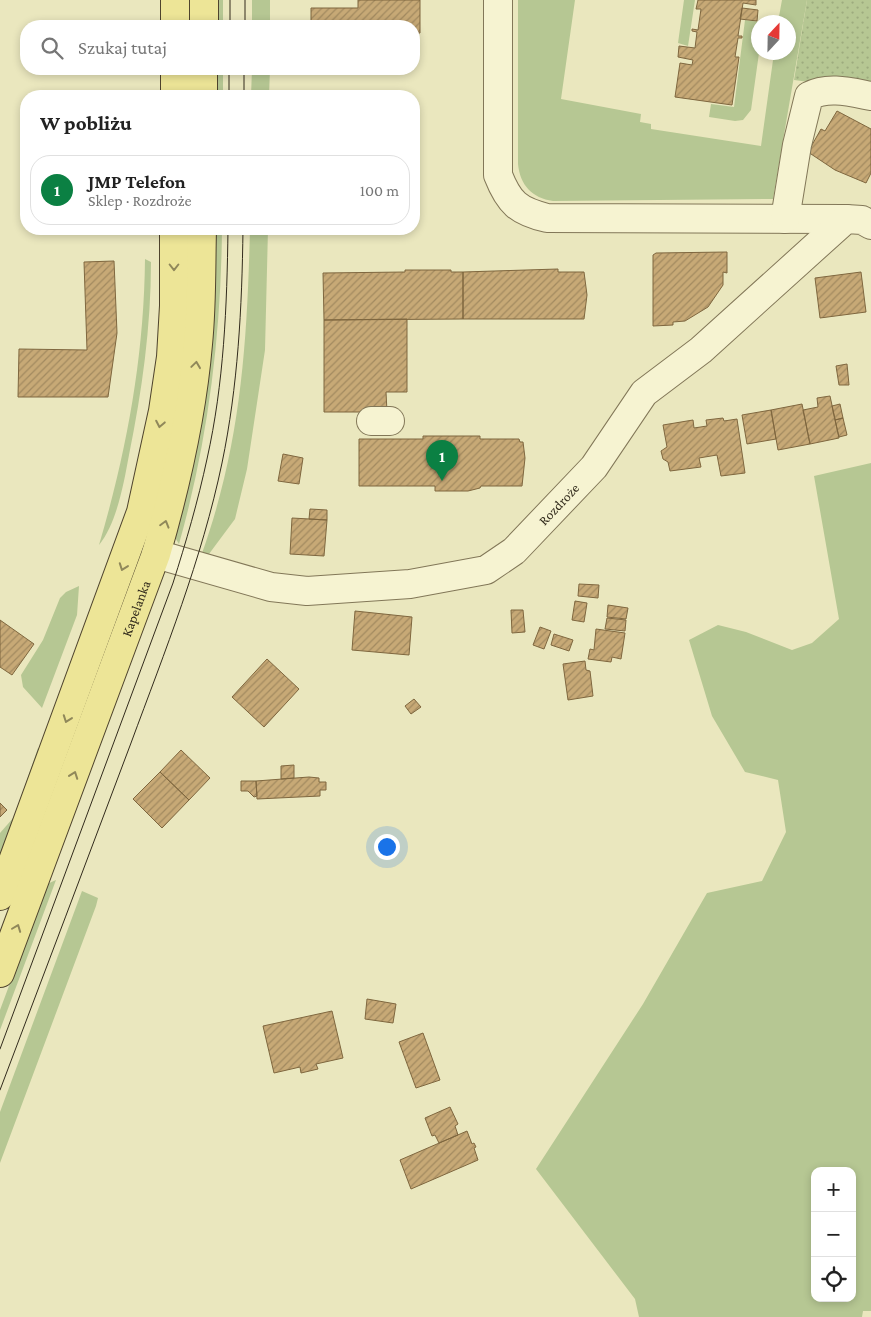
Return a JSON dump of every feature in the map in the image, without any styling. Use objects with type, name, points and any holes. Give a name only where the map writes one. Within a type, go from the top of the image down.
[{"type":"main road","points":[[175,20],[176,0]]},
{"type":"main road","points":[[204,0],[204,20]]},
{"type":"main road","points":[[175,75],[175,90]]},
{"type":"main road","points":[[203,75],[203,90]]},
{"type":"main road","name":"Kapelanka","points":[[0,896],[141,512],[163,411],[171,357],[174,306],[174,235]]},
{"type":"main road","name":"Kapelanka","points":[[0,973],[156,554],[174,492],[189,415],[199,338],[202,235]]},
{"type":"street","points":[[498,0],[498,175],[506,195],[525,213],[547,218],[863,221]]},
{"type":"street","points":[[785,219],[798,137],[809,96],[820,90],[850,92],[871,96]]},
{"type":"street","name":"Rozdroże","points":[[156,554],[271,587],[307,591],[410,584],[486,570],[514,551],[594,467],[644,393],[702,350],[863,221]]},
{"type":"green space","points":[[217,0],[223,0],[223,20],[217,20]]},
{"type":"green space","points":[[252,0],[270,0],[270,20],[252,20]]},
{"type":"green space","points":[[518,0],[575,0],[561,99],[641,114],[640,122],[651,124],[651,129],[761,146],[773,60],[796,60],[796,15],[779,15],[782,0],[807,0],[773,199],[553,201],[539,197],[528,189],[521,178],[518,164]]},
{"type":"green space","points":[[684,0],[695,0],[688,46],[678,43]]},
{"type":"green space","points":[[807,0],[871,0],[871,90],[794,80]]},
{"type":"green space","points":[[745,20],[751,21],[751,60],[758,60],[751,110],[743,120],[735,121],[709,117],[711,104],[734,107]]},
{"type":"green space","points":[[216,75],[223,75],[223,90],[216,90]]},
{"type":"green space","points":[[252,75],[270,75],[269,90],[251,90]]},
{"type":"green space","points":[[213,235],[222,235],[216,349],[205,427],[198,466],[179,544],[174,536]]},
{"type":"green space","points":[[250,235],[268,235],[265,350],[247,469],[235,519],[206,558],[201,556],[225,474],[233,434],[244,354]]},
{"type":"green space","points":[[145,259],[151,262],[151,286],[145,359],[138,407],[119,502],[111,525],[99,545],[118,474],[132,403],[141,332]]},
{"type":"green space","points":[[871,463],[871,1311],[863,1311],[862,1317],[639,1317],[635,1299],[536,1169],[643,1004],[707,893],[762,881],[786,832],[778,780],[745,772],[712,716],[689,640],[718,625],[746,632],[792,650],[812,643],[839,619],[814,476]]},
{"type":"green space","points":[[79,586],[77,615],[42,708],[23,687],[21,675],[43,640],[60,598],[66,592]]},
{"type":"green space","points":[[38,748],[39,757],[0,863],[0,833],[14,817]]},
{"type":"green space","points":[[56,880],[0,1030],[0,1010],[47,884]]},
{"type":"green space","points":[[82,891],[98,898],[96,906],[0,1163],[0,1112]]},
{"type":"building","points":[[358,0],[420,0],[420,20],[311,20],[311,8],[358,8]]},
{"type":"building","points":[[698,0],[756,0],[756,5],[743,3],[738,36],[742,36],[742,38],[738,38],[735,57],[739,57],[732,105],[675,97],[680,63],[692,65],[693,60],[678,57],[679,46],[695,48],[697,32],[692,31],[692,29],[698,30],[701,9],[696,9]]},
{"type":"building","points":[[742,8],[758,10],[758,15],[751,15],[751,20],[740,19]]},
{"type":"building","points":[[837,111],[871,129],[871,173],[866,183],[835,170],[808,152],[821,129],[825,131]]},
{"type":"building","points":[[727,252],[727,273],[723,272],[723,285],[708,307],[685,321],[673,322],[673,325],[653,326],[653,255],[656,253]]},
{"type":"building","points":[[114,261],[117,333],[108,397],[18,397],[19,349],[87,350],[84,262]]},
{"type":"building","points":[[558,269],[558,272],[584,272],[587,295],[584,319],[463,319],[463,272]]},
{"type":"building","points":[[405,270],[451,270],[451,272],[463,272],[463,319],[324,320],[323,273],[405,272]]},
{"type":"building","points":[[861,272],[866,312],[820,318],[815,278]]},
{"type":"building","points":[[407,319],[407,392],[386,392],[387,412],[324,412],[324,320]]},
{"type":"building","points":[[847,364],[849,385],[839,385],[836,366]]},
{"type":"building","points":[[830,396],[839,438],[810,444],[803,410],[818,407],[817,398]]},
{"type":"building","points":[[802,404],[810,444],[778,450],[771,410]]},
{"type":"building","points":[[840,404],[843,418],[835,420],[832,406]]},
{"type":"building","points":[[771,410],[776,439],[747,444],[742,415]]},
{"type":"building","points":[[723,418],[724,421],[737,419],[745,473],[721,476],[717,455],[699,458],[701,467],[670,471],[668,462],[663,459],[661,451],[667,447],[663,425],[693,420],[694,428],[707,426],[706,420]]},
{"type":"building","points":[[843,418],[847,435],[839,437],[835,420]]},
{"type":"building","points":[[423,436],[480,436],[480,439],[519,439],[520,442],[523,442],[525,458],[522,486],[481,486],[480,488],[468,491],[435,491],[435,486],[359,486],[359,439],[423,439]]},
{"type":"building","points":[[283,454],[303,458],[299,484],[278,481]]},
{"type":"building","points":[[310,509],[327,510],[327,520],[309,519]]},
{"type":"building","points":[[292,518],[327,520],[324,556],[290,554]]},
{"type":"building","points":[[579,584],[599,585],[598,598],[578,596]]},
{"type":"building","points":[[575,601],[587,603],[584,622],[572,620]]},
{"type":"building","points":[[608,605],[628,608],[626,619],[607,617]]},
{"type":"building","points":[[511,610],[523,610],[525,632],[512,633]]},
{"type":"building","points":[[355,611],[412,617],[409,655],[352,650]]},
{"type":"building","points":[[607,618],[626,620],[625,631],[605,629]]},
{"type":"building","points":[[0,620],[34,644],[12,675],[0,667]]},
{"type":"building","points":[[540,627],[551,631],[544,649],[533,645]]},
{"type":"building","points":[[596,629],[625,633],[621,659],[612,657],[611,662],[588,659],[590,649],[594,650]]},
{"type":"building","points":[[554,634],[573,640],[569,651],[551,645]]},
{"type":"building","points":[[267,659],[299,689],[264,727],[232,697]]},
{"type":"building","points":[[585,661],[586,670],[590,671],[593,696],[568,700],[563,664]]},
{"type":"building","points":[[414,699],[421,707],[411,714],[405,706]]},
{"type":"building","points":[[181,750],[210,778],[189,800],[160,772]]},
{"type":"building","points":[[294,765],[294,778],[281,779],[281,766]]},
{"type":"building","points":[[160,772],[189,800],[162,828],[133,799]]},
{"type":"building","points":[[319,778],[319,782],[326,782],[326,790],[320,790],[320,796],[257,799],[256,781]]},
{"type":"building","points":[[241,781],[256,781],[257,796],[254,797],[248,791],[241,791]]},
{"type":"building","points":[[0,803],[7,810],[0,817]]},
{"type":"building","points":[[367,999],[396,1004],[393,1023],[365,1019]]},
{"type":"building","points":[[332,1011],[343,1058],[316,1064],[318,1069],[301,1073],[300,1067],[274,1073],[263,1026]]},
{"type":"building","points":[[423,1033],[440,1080],[416,1088],[399,1042]]},
{"type":"building","points":[[450,1107],[458,1124],[455,1126],[458,1135],[439,1143],[435,1135],[432,1136],[425,1118]]},
{"type":"building","points":[[467,1131],[472,1144],[474,1143],[476,1147],[474,1148],[478,1160],[411,1189],[400,1160]]},
{"type":"tram line","points":[[230,0],[230,20]]},
{"type":"tram line","points":[[245,0],[245,20]]},
{"type":"tram line","points":[[229,75],[229,90]]},
{"type":"tram line","points":[[244,75],[244,90]]},
{"type":"tram line","points":[[0,1049],[173,583],[192,521],[213,430],[221,373],[227,287],[228,235]]},
{"type":"tram line","points":[[0,1090],[157,674],[182,604],[214,499],[232,405],[242,288],[243,235]]},
{"type":"place","name":"JMP Telefon","points":[[442,481]]}]
